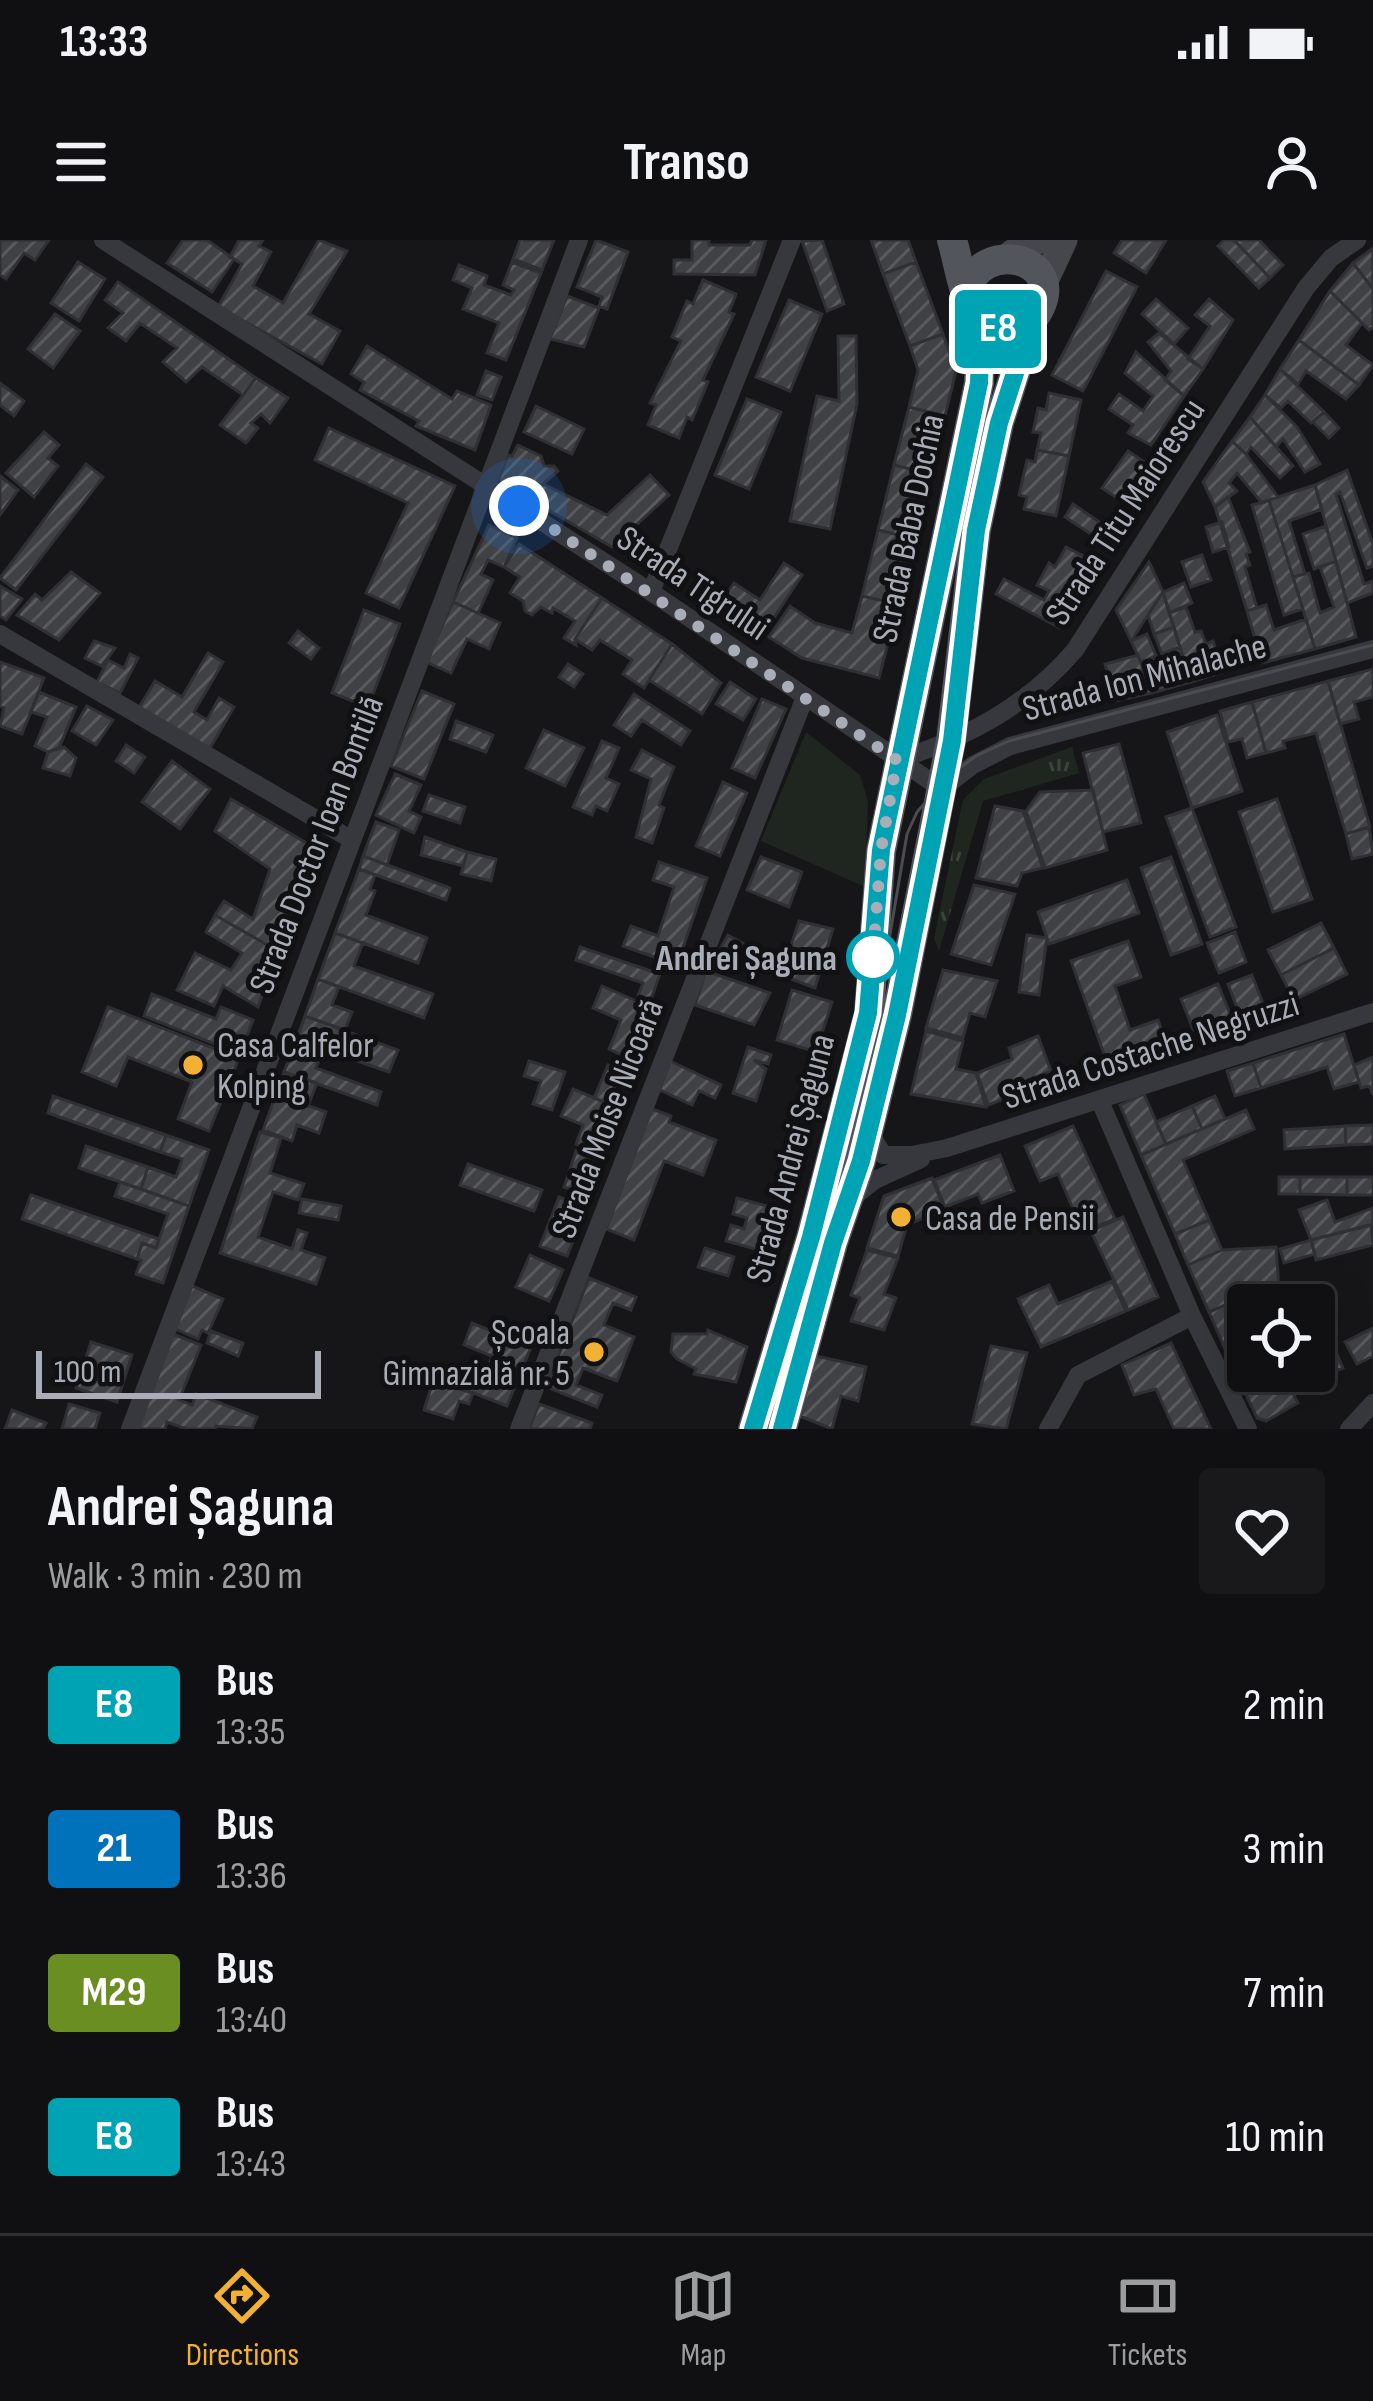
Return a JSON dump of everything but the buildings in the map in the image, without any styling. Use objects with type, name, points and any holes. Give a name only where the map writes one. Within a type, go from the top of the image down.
[{"type":"main road","name":"Strada Baba Dochia","points":[[897,760],[979,383],[980,356],[970,300],[952,240]]},
{"type":"main road","points":[[969,240],[1016,249],[1044,283]]},
{"type":"main road","points":[[1016,249],[976,266],[970,300],[980,320],[999,330],[1021,327],[1040,309],[1044,283],[1064,240]]},
{"type":"main road","name":"Strada Baba Dochia","points":[[952,741],[976,530],[999,423],[1032,320]]},
{"type":"main road","name":"Strada Andrei Șaguna","points":[[782,1429],[849,1202],[897,1015],[952,741]]},
{"type":"main road","name":"Strada Andrei Șaguna","points":[[753,1429],[811,1237],[868,1013],[881,850],[897,760]]},
{"type":"street","name":"Strada Tigrului","points":[[103,240],[651,592],[942,789]]},
{"type":"street","points":[[132,260],[146,240]]},
{"type":"street","name":"Strada Doctor Ioan Bontilă","points":[[130,1429],[579,240]]},
{"type":"street","points":[[651,592],[792,240]]},
{"type":"street","name":"Strada Titu Maiorescu","points":[[897,760],[952,741],[1023,702],[1047,683],[1075,650],[1306,288],[1331,258],[1357,240]]},
{"type":"street","points":[[0,634],[352,840]]},
{"type":"street","name":"Strada Ion Mihalache","points":[[942,789],[973,765],[1027,741],[1373,650]]},
{"type":"street","name":"Strada Moise Nicoară","points":[[519,1429],[805,697]]},
{"type":"street","name":"Strada Costache Negruzzi","points":[[868,1132],[883,1155],[912,1156],[947,1148],[1373,1012]]},
{"type":"street","points":[[1100,1101],[1192,1316],[1248,1429]]},
{"type":"street","name":"Strada Costache Negruzzi","points":[[849,1202],[875,1180],[947,1148]]},
{"type":"street","points":[[1048,1429],[1078,1375],[1192,1316]]},
{"type":"street","points":[[1348,1429],[1373,1403]]},
{"type":"green space","points":[[806,732],[860,775],[868,801],[865,887],[761,841]]},
{"type":"green space","points":[[1072,747],[1079,773],[983,801],[939,951],[934,938],[963,800],[984,779]]},
{"type":"tram line","points":[[766,1429],[875,1023],[907,834],[917,812],[950,775],[1009,741],[1373,645]]},
{"type":"bus line","name":"E8","points":[[753,1429],[811,1237],[868,1013],[881,850],[979,383],[973,312],[999,330],[1032,320],[999,423],[976,530],[952,741],[897,1015],[861,1161],[833,1243],[782,1429]]},
{"type":"place","name":"Andrei Șaguna","points":[[873,957]]},
{"type":"place","name":"Casa Calfelor Kolping","points":[[193,1065]]},
{"type":"place","name":"Casa de Pensii","points":[[901,1217]]},
{"type":"place","name":"Școala Gimnazială nr. 5","points":[[594,1352]]},
{"type":"route","points":[[519,506],[897,760],[881,850],[873,957]]}]
